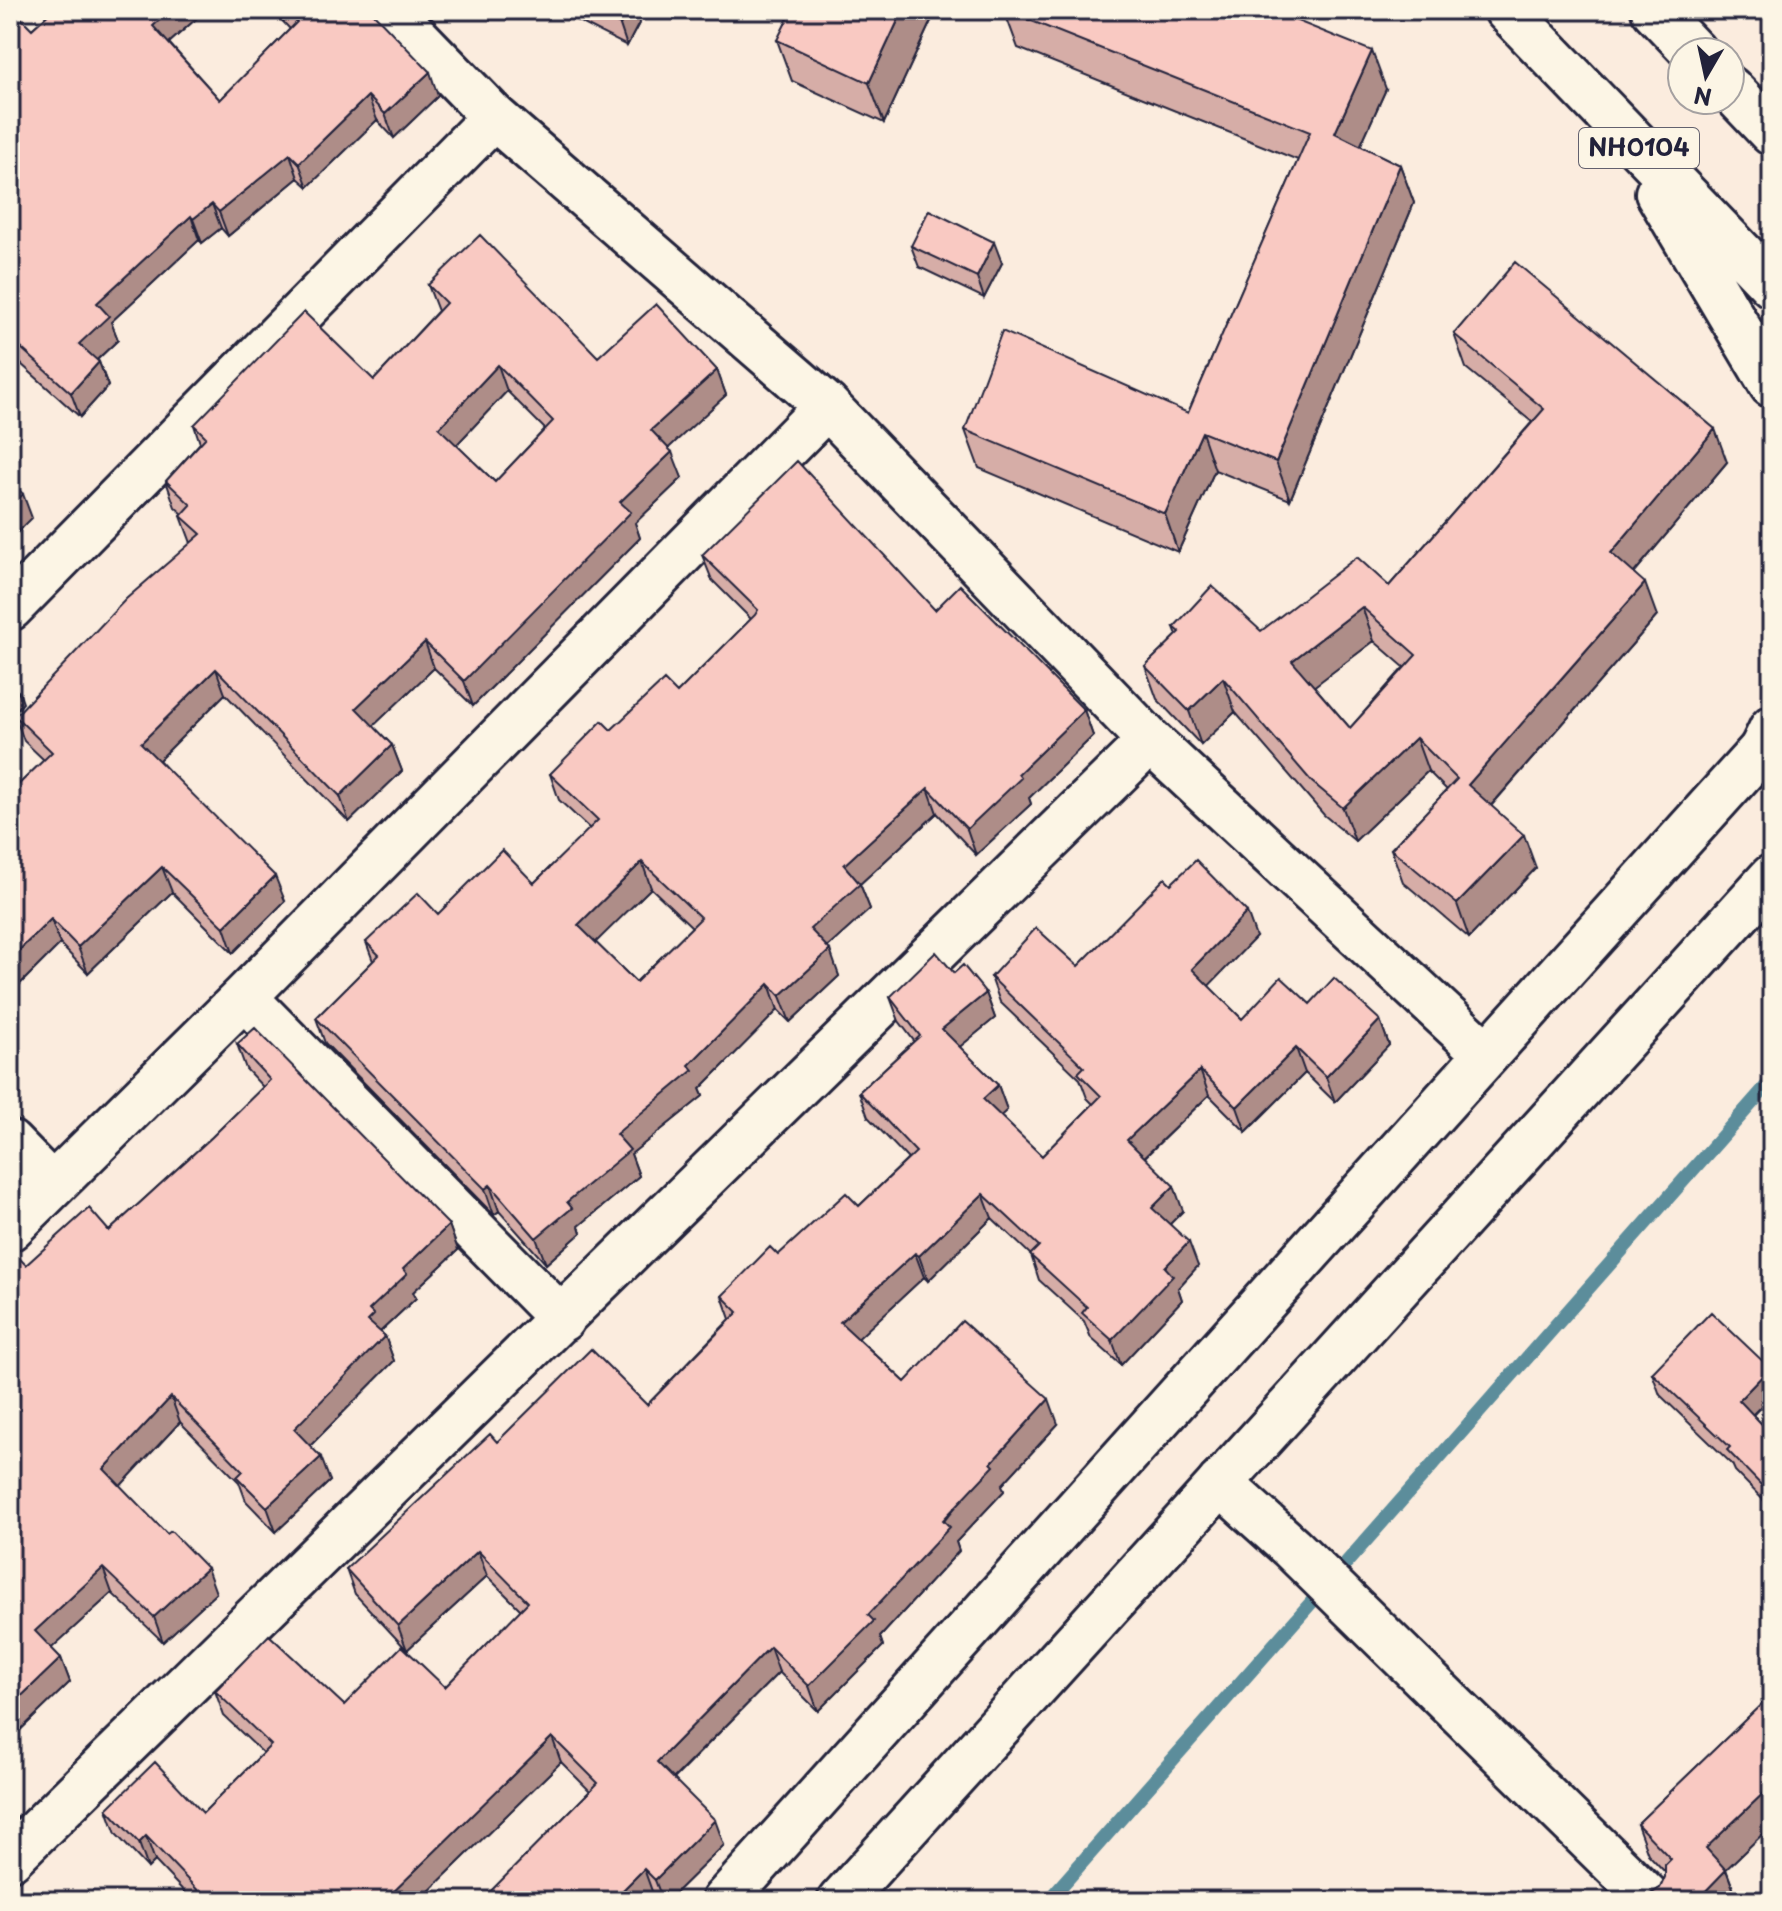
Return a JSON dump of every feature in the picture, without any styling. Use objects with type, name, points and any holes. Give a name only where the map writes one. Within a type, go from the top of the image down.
[{"type":"main road","points":[[390,10],[494,117],[827,406],[1150,741],[1485,1053]]},
{"type":"main road","name":"NH0104","points":[[1507,10],[1772,285]]},
{"type":"main road","points":[[1654,10],[1679,36]]},
{"type":"main road","points":[[1746,80],[1772,93]]},
{"type":"main road","points":[[1746,106],[1772,133]]},
{"type":"main road","points":[[10,608],[494,117]]},
{"type":"main road","points":[[1618,125],[1772,385]]},
{"type":"main road","points":[[10,1228],[244,997],[827,406]]},
{"type":"main road","points":[[724,1901],[1768,739]]},
{"type":"main road","points":[[10,1858],[1150,741]]},
{"type":"main road","points":[[840,1901],[1772,877]]},
{"type":"main road","points":[[244,997],[562,1319]]},
{"type":"main road","points":[[10,1143],[52,1186]]},
{"type":"main road","points":[[1220,1483],[1291,1547],[1652,1901]]},
{"type":"building","points":[[53,10],[170,10],[153,26],[220,100],[297,22],[286,10],[370,10],[430,72],[385,114],[368,96],[299,163],[290,154],[219,212],[212,204],[193,219],[191,216],[97,303],[109,316],[79,344],[99,362],[71,393],[10,338],[10,30],[22,19],[32,29]]},
{"type":"building","points":[[591,10],[627,10],[620,25]]},
{"type":"building","points":[[792,10],[903,10],[869,83],[777,40]]},
{"type":"building","points":[[1004,10],[1270,10],[1372,51],[1335,133],[1400,165],[1276,462],[1202,432],[1165,514],[965,430],[1002,331],[1188,413],[1310,132]]},
{"type":"building","points":[[929,210],[994,242],[977,277],[911,246]]},
{"type":"building","points":[[480,235],[598,357],[656,304],[717,370],[651,430],[672,452],[620,502],[631,512],[464,681],[425,642],[356,708],[392,745],[340,796],[216,669],[141,743],[275,876],[224,927],[162,867],[78,947],[51,919],[10,959],[10,793],[52,752],[15,716],[126,599],[201,534],[181,516],[191,505],[166,481],[206,437],[194,425],[304,312],[374,380],[446,303],[428,285]],"holes":[[[498,365],[553,421],[495,482],[439,428]]]},
{"type":"building","points":[[1515,262],[1715,429],[1611,553],[1645,583],[1468,785],[1524,835],[1457,904],[1391,849],[1457,779],[1416,738],[1343,808],[1312,782],[1223,678],[1189,711],[1145,666],[1180,632],[1174,627],[1212,586],[1261,631],[1357,557],[1389,586],[1544,409],[1454,334]],"holes":[[[1362,607],[1416,655],[1350,728],[1292,661]]]},
{"type":"building","points":[[797,461],[935,610],[960,585],[1084,710],[1018,774],[1021,778],[967,829],[928,788],[844,865],[860,884],[810,929],[830,950],[780,996],[769,984],[689,1065],[693,1070],[616,1134],[630,1150],[567,1202],[572,1208],[536,1238],[490,1185],[485,1189],[316,1018],[379,955],[366,942],[418,893],[438,914],[502,850],[534,883],[598,820],[550,774],[602,721],[611,730],[664,680],[677,693],[758,610],[702,555]],"holes":[[[642,862],[701,918],[636,982],[578,925]]]},
{"type":"building","points":[[10,481],[23,494],[10,507]]},
{"type":"building","points":[[10,684],[19,692],[10,702]]},
{"type":"building","points":[[1196,860],[1247,912],[1192,969],[1242,1019],[1281,977],[1310,1004],[1334,978],[1380,1020],[1326,1077],[1296,1048],[1237,1107],[1200,1070],[1127,1140],[1174,1186],[1152,1208],[1189,1242],[1165,1267],[1173,1276],[1112,1340],[1082,1313],[1087,1307],[1030,1255],[1039,1246],[983,1194],[919,1256],[915,1253],[840,1322],[905,1382],[962,1321],[1049,1399],[991,1463],[994,1466],[943,1520],[950,1527],[868,1615],[874,1621],[809,1686],[770,1647],[657,1762],[715,1820],[655,1880],[644,1869],[612,1901],[481,1901],[598,1783],[552,1737],[384,1901],[208,1901],[146,1836],[139,1843],[107,1809],[155,1762],[203,1813],[271,1745],[215,1691],[269,1635],[344,1705],[402,1646],[445,1687],[528,1602],[478,1551],[398,1626],[346,1569],[490,1434],[497,1442],[591,1349],[647,1405],[738,1312],[722,1296],[770,1247],[778,1255],[846,1193],[859,1206],[916,1152],[859,1092],[920,1036],[890,997],[936,952],[954,973],[963,965],[986,993],[942,1029],[998,1085],[983,1099],[1042,1156],[1101,1096],[1078,1073],[1084,1067],[991,977],[1036,928],[1078,966],[1165,878],[1171,884]]},
{"type":"building","points":[[255,1028],[449,1225],[403,1269],[407,1274],[369,1310],[374,1315],[368,1321],[385,1336],[294,1429],[321,1457],[267,1507],[237,1477],[243,1471],[171,1397],[104,1469],[167,1534],[171,1531],[207,1568],[154,1617],[103,1568],[35,1631],[61,1658],[10,1707],[10,1259],[15,1254],[26,1265],[89,1208],[109,1231],[212,1137],[270,1080],[237,1044]]},
{"type":"building","points":[[1711,1312],[1770,1368],[1739,1400],[1772,1435],[1772,1496],[1727,1450],[1730,1447],[1652,1373]]},
{"type":"building","points":[[1772,1694],[1772,1785],[1706,1848],[1726,1870],[1696,1901],[1630,1901],[1660,1888],[1665,1877],[1665,1865],[1671,1859],[1637,1824]]},
{"type":"waterway","points":[[1048,1901],[1772,1080]]}]
